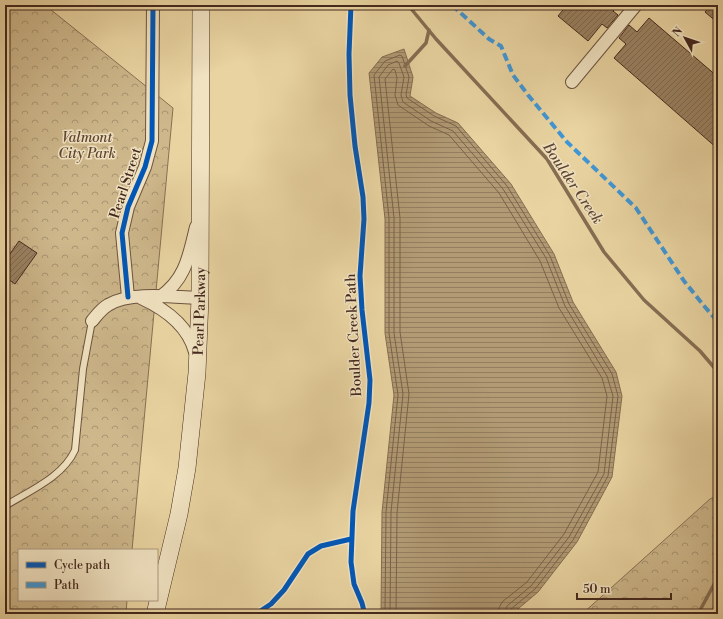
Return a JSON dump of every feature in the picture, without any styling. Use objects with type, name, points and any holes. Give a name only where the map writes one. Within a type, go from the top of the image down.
[{"type":"main road","name":"Pearl Parkway","points":[[155,614],[177,522],[187,468],[198,360],[200,298],[201,5]]},
{"type":"street","name":"Pearl Street","points":[[133,297],[122,233],[128,208],[145,167],[152,141],[153,5]]},
{"type":"street","points":[[572,82],[636,5]]},
{"type":"street","points":[[160,297],[172,287],[183,272],[189,255],[200,209]]},
{"type":"street","points":[[133,297],[155,305],[180,324],[191,340],[198,360]]},
{"type":"street","points":[[92,321],[107,306],[115,301],[133,297],[200,298]]},
{"type":"lane","points":[[5,506],[55,474],[72,458],[75,450],[83,369],[92,321]]},
{"type":"green space","name":"Valmont City Park","points":[[5,5],[45,5],[173,108],[132,549],[18,549],[18,601],[127,601],[126,614],[5,614]]},
{"type":"green space","points":[[718,495],[718,614],[582,614],[710,499]]},
{"type":"water","points":[[404,49],[413,77],[410,96],[436,113],[458,123],[511,184],[554,254],[573,302],[616,372],[622,396],[612,477],[577,542],[538,592],[512,614],[381,614],[382,512],[394,395],[385,333],[385,219],[369,73],[382,57]]},
{"type":"building","points":[[567,5],[618,5],[613,11],[618,15],[607,28],[602,24],[588,41],[558,16]]},
{"type":"building","points":[[711,5],[718,5],[718,23],[705,12]]},
{"type":"building","points":[[649,18],[718,77],[718,149],[614,58],[626,44],[619,38],[629,25],[637,32]]},
{"type":"building","points":[[19,241],[37,253],[15,284],[5,277],[5,261]]},
{"type":"waterway","name":"Boulder Creek","points":[[408,5],[436,39],[547,159],[604,252],[644,300],[700,351],[718,372]]},
{"type":"waterway","points":[[405,66],[426,43],[429,30]]},
{"type":"waterway","name":"Boulder Creek","points":[[698,614],[718,577]]},
{"type":"waterway","points":[[5,610],[22,614]]},
{"type":"marked path","points":[[452,5],[489,39],[501,46],[513,75],[528,95],[567,142],[636,208],[684,281],[718,322]]},
{"type":"cycle path","points":[[128,297],[122,233],[128,207],[145,167],[152,141],[153,5]]},
{"type":"cycle path","name":"Boulder Creek Path","points":[[351,5],[349,54],[350,95],[355,146],[363,197],[364,219],[360,276],[362,310],[370,380],[369,403],[353,511],[351,562],[354,584],[362,603],[364,614]]},
{"type":"cycle path","points":[[256,614],[271,604],[284,590],[308,554],[321,546],[351,539]]}]
